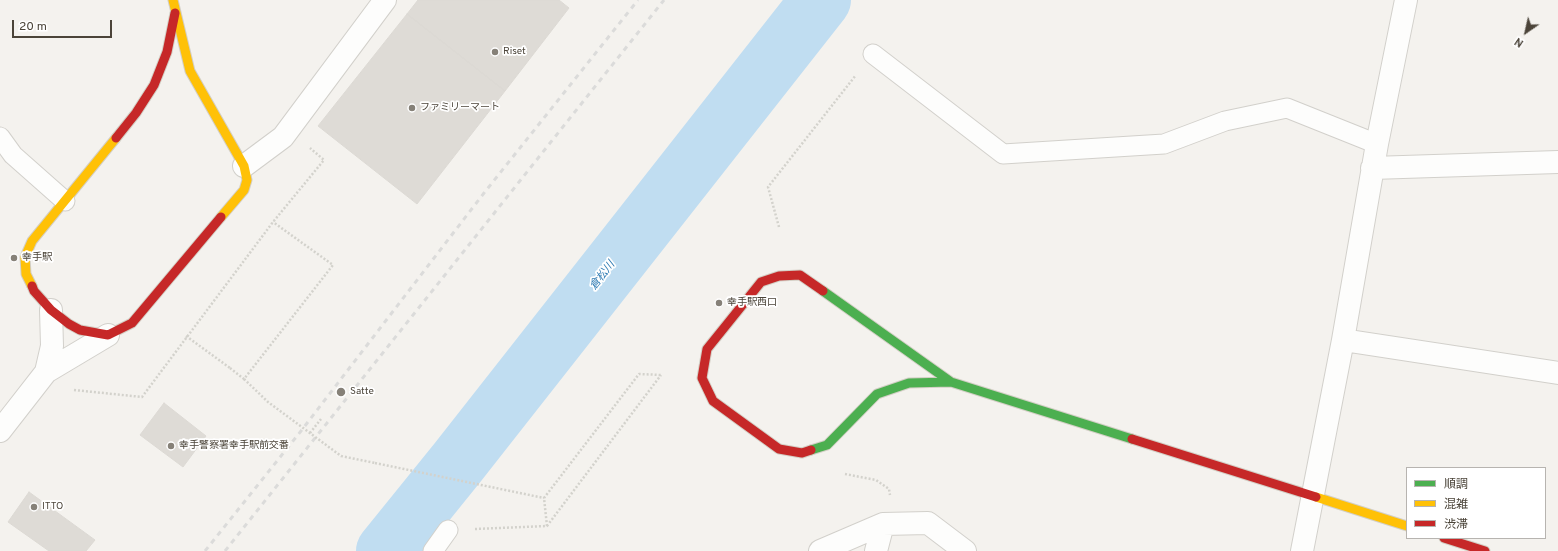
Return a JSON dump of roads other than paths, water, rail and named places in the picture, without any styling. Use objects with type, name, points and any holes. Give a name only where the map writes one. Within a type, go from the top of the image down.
[{"type":"street","points":[[0,432],[46,372],[108,335],[132,323],[244,190],[247,180],[244,166],[190,70],[173,0]]},
{"type":"street","points":[[244,166],[283,136],[385,0]]},
{"type":"street","points":[[1302,551],[1343,340],[1372,168],[1406,0]]},
{"type":"street","points":[[108,335],[80,330],[69,324],[51,310],[34,290],[26,274],[25,257],[32,241],[136,113],[154,85],[167,52],[175,13]]},
{"type":"street","points":[[1372,168],[1558,162]]},
{"type":"street","points":[[951,382],[909,383],[877,394],[827,445],[802,453],[779,449],[713,401],[702,378],[707,349],[761,282],[778,276],[800,275],[951,382],[1406,526]]},
{"type":"street","points":[[46,372],[52,346],[51,310]]},
{"type":"street","points":[[1343,340],[1558,373]]},
{"type":"street","points":[[820,551],[883,524],[928,523],[965,551]]},
{"type":"street","points":[[876,551],[883,524]]},
{"type":"street","points":[[1447,539],[1485,551]]},
{"type":"lane","points":[[873,54],[1003,154],[1164,144],[1225,121],[1287,108],[1377,144]]},
{"type":"lane","points":[[0,137],[13,155],[65,202]]},
{"type":"lane","points":[[433,551],[448,530]]},
{"type":"waterway","name":"倉松川","points":[[386,551],[458,462],[821,0]]},
{"type":"railway","points":[[205,551],[301,431],[484,193],[638,0]]},
{"type":"railway","points":[[225,551],[664,0]]},
{"type":"place","name":"Riset","points":[[495,52]]},
{"type":"place","name":"ファミリーマート","points":[[412,108]]},
{"type":"place","name":"幸手駅","points":[[14,258]]},
{"type":"place","name":"幸手駅西口","points":[[719,303]]},
{"type":"place","name":"Satte","points":[[341,392]]},
{"type":"place","name":"幸手警察署幸手駅前交番","points":[[171,446]]},
{"type":"place","name":"ITTO","points":[[34,507]]}]
